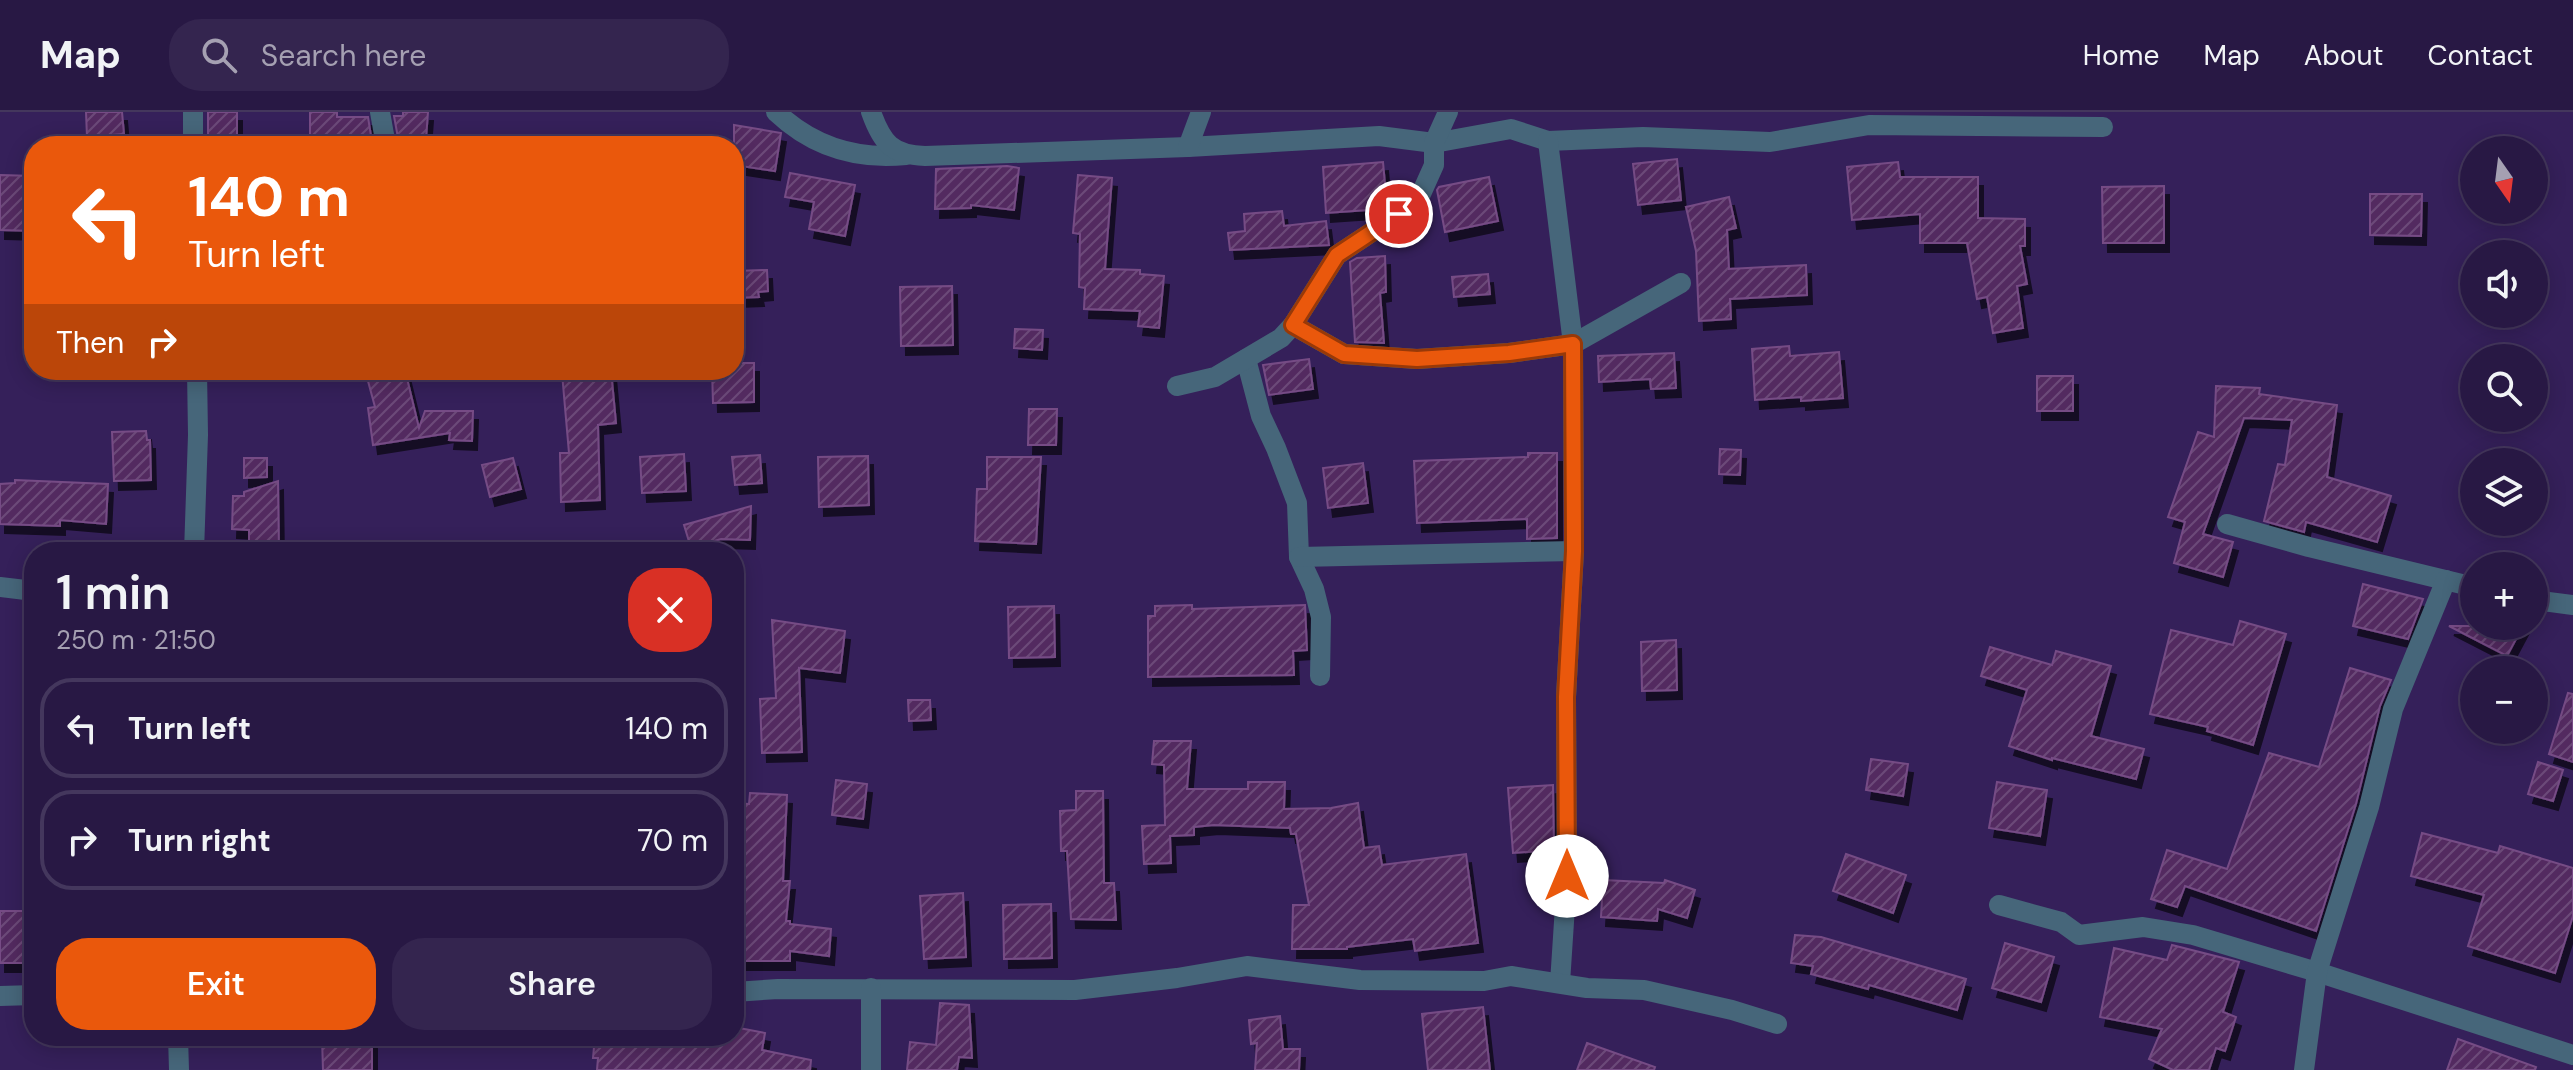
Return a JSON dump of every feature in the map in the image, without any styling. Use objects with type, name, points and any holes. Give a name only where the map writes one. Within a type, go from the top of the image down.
[{"type":"street","points":[[193,112],[193,136]]},
{"type":"street","points":[[380,112],[384,136]]},
{"type":"street","points":[[776,112],[817,142],[848,154],[881,158],[1188,147],[1379,136],[1434,143],[1511,129],[1548,141],[1643,137],[1770,142],[1872,119],[2103,127]]},
{"type":"street","points":[[871,112],[888,146],[906,155]]},
{"type":"street","points":[[1188,147],[1201,112]]},
{"type":"street","points":[[1177,386],[1215,377],[1281,338],[1293,325],[1337,255],[1399,214],[1421,194],[1434,165],[1434,143],[1448,112]]},
{"type":"street","points":[[1548,141],[1573,344],[1574,551],[1566,697],[1567,876],[1560,983]]},
{"type":"street","points":[[1293,325],[1344,354],[1417,359],[1509,353],[1573,344],[1681,283]]},
{"type":"street","points":[[1246,359],[1261,416],[1297,503],[1299,557],[1314,589],[1321,617],[1320,676]]},
{"type":"street","points":[[194,542],[197,380]]},
{"type":"street","points":[[2227,524],[2460,584]]},
{"type":"street","points":[[1299,557],[1574,551]]},
{"type":"street","points":[[2304,1070],[2317,972],[2369,807],[2393,709],[2446,580]]},
{"type":"street","points":[[0,587],[24,590]]},
{"type":"street","points":[[2548,602],[2573,605]]},
{"type":"street","points":[[1999,905],[2061,922],[2079,935],[2143,927],[2193,935],[2573,1055]]},
{"type":"street","points":[[744,991],[871,988],[1075,990],[1247,966],[1360,980],[1484,981],[1511,976],[1587,988],[1644,990],[1732,1010],[1777,1024]]},
{"type":"street","points":[[871,988],[871,1070]]},
{"type":"street","points":[[0,996],[24,995]]},
{"type":"street","points":[[178,1046],[179,1070]]},
{"type":"building","points":[[86,112],[122,112],[124,134],[87,136]]},
{"type":"building","points":[[208,112],[237,112],[237,136],[208,136]]},
{"type":"building","points":[[310,112],[337,112],[337,117],[368,117],[371,136],[310,136]]},
{"type":"building","points":[[403,112],[428,112],[426,136],[398,136],[394,116],[403,116]]},
{"type":"building","points":[[734,125],[781,133],[775,171],[744,166],[744,136],[734,136]]},
{"type":"building","points":[[1677,159],[1681,200],[1638,205],[1633,164]]},
{"type":"building","points":[[1383,162],[1387,207],[1326,213],[1323,167]]},
{"type":"building","points":[[1898,162],[1900,177],[1978,177],[1978,218],[2025,219],[2025,246],[2020,246],[2027,284],[2017,286],[2023,328],[1993,333],[1987,297],[1977,299],[1967,243],[1920,243],[1920,214],[1852,220],[1847,167]]},
{"type":"building","points":[[1019,168],[1014,210],[971,205],[971,208],[935,209],[936,169]]},
{"type":"building","points":[[790,173],[855,185],[845,236],[809,229],[814,202],[785,197]]},
{"type":"building","points":[[0,175],[24,176],[24,231],[0,230]]},
{"type":"building","points":[[1078,175],[1112,178],[1105,269],[1140,270],[1140,274],[1164,276],[1159,328],[1138,326],[1140,311],[1084,309],[1085,288],[1079,287],[1080,234],[1073,233]]},
{"type":"building","points":[[1489,177],[1498,221],[1445,232],[1439,187]]},
{"type":"building","points":[[2164,186],[2164,243],[2103,243],[2102,187]]},
{"type":"building","points":[[2370,194],[2422,194],[2421,236],[2370,235]]},
{"type":"building","points":[[1729,197],[1736,228],[1727,230],[1729,269],[1806,265],[1807,295],[1730,299],[1731,319],[1699,321],[1696,251],[1686,207]]},
{"type":"building","points":[[1282,211],[1284,226],[1326,221],[1329,245],[1230,250],[1228,233],[1245,231],[1244,214]]},
{"type":"building","points":[[1385,256],[1386,292],[1380,293],[1384,343],[1355,342],[1350,262],[1357,258]]},
{"type":"building","points":[[767,270],[768,291],[758,292],[759,297],[744,298],[744,271]]},
{"type":"building","points":[[1488,274],[1490,294],[1454,297],[1452,277]]},
{"type":"building","points":[[952,286],[953,345],[901,346],[900,287]]},
{"type":"building","points":[[1015,329],[1043,330],[1042,350],[1014,348]]},
{"type":"building","points":[[1789,346],[1790,356],[1839,352],[1843,398],[1755,400],[1752,349]]},
{"type":"building","points":[[1674,353],[1676,388],[1651,389],[1650,379],[1599,382],[1598,356]]},
{"type":"building","points":[[1309,359],[1313,389],[1269,395],[1263,365]]},
{"type":"building","points":[[744,363],[754,363],[754,402],[713,403],[712,380],[744,380]]},
{"type":"building","points":[[2037,376],[2073,376],[2073,411],[2037,411]]},
{"type":"building","points":[[368,380],[407,380],[419,428],[425,411],[473,411],[472,441],[449,440],[450,433],[373,445],[368,408],[375,407]]},
{"type":"building","points":[[563,380],[612,380],[616,423],[598,425],[600,500],[561,502],[560,453],[569,453]]},
{"type":"building","points":[[2216,386],[2260,388],[2259,394],[2337,405],[2327,477],[2391,496],[2377,542],[2306,522],[2304,532],[2264,521],[2278,464],[2285,465],[2292,420],[2244,418],[2203,534],[2233,542],[2223,577],[2174,563],[2185,522],[2168,517],[2198,432],[2214,437]]},
{"type":"building","points":[[1029,409],[1057,409],[1056,445],[1028,445]]},
{"type":"building","points":[[146,431],[147,440],[150,440],[151,480],[114,481],[112,432]]},
{"type":"building","points":[[1720,449],[1741,450],[1740,475],[1719,474]]},
{"type":"building","points":[[1528,453],[1557,453],[1557,538],[1527,539],[1527,519],[1417,523],[1414,461],[1528,457]]},
{"type":"building","points":[[684,454],[686,491],[642,493],[640,457]]},
{"type":"building","points":[[760,455],[762,483],[735,485],[732,457]]},
{"type":"building","points":[[868,456],[869,505],[819,507],[818,457]]},
{"type":"building","points":[[987,457],[1041,457],[1036,544],[975,541],[977,489],[987,489]]},
{"type":"building","points":[[244,458],[267,458],[267,477],[244,478]]},
{"type":"building","points":[[513,458],[521,489],[490,497],[482,465]]},
{"type":"building","points":[[1363,463],[1368,503],[1328,508],[1323,468]]},
{"type":"building","points":[[15,480],[108,484],[106,524],[60,520],[60,526],[0,524],[0,484],[15,483]]},
{"type":"building","points":[[278,481],[279,542],[249,542],[249,530],[232,529],[233,496],[244,496],[244,492]]},
{"type":"building","points":[[751,506],[750,540],[689,542],[684,525]]},
{"type":"building","points":[[2363,584],[2423,599],[2408,639],[2353,626]]},
{"type":"building","points":[[1192,605],[1192,609],[1305,605],[1307,650],[1293,651],[1294,675],[1148,677],[1148,616],[1155,616],[1155,606]]},
{"type":"building","points":[[1054,606],[1055,657],[1009,658],[1008,607]]},
{"type":"building","points":[[772,620],[845,631],[840,673],[799,668],[802,752],[762,753],[760,699],[776,698]]},
{"type":"building","points":[[2240,621],[2286,634],[2253,745],[2207,731],[2208,727],[2150,714],[2171,630],[2233,645]]},
{"type":"building","points":[[1676,640],[1677,690],[1642,691],[1641,642]]},
{"type":"building","points":[[2476,640],[2516,640],[2507,656]]},
{"type":"building","points":[[1990,647],[2052,665],[2056,651],[2111,666],[2091,736],[2144,749],[2136,779],[2052,760],[2009,746],[2027,690],[1981,676]]},
{"type":"building","points":[[2350,668],[2391,680],[2380,706],[2356,804],[2316,931],[2185,886],[2177,907],[2151,899],[2167,850],[2227,869],[2269,753],[2319,767]]},
{"type":"building","points":[[2568,693],[2573,694],[2573,762],[2549,754]]},
{"type":"building","points":[[908,700],[930,700],[931,720],[909,721]]},
{"type":"building","points":[[1154,741],[1191,741],[1187,789],[1248,789],[1248,782],[1285,782],[1284,809],[1331,808],[1358,803],[1364,848],[1379,846],[1382,865],[1466,854],[1478,943],[1415,951],[1413,939],[1347,949],[1292,949],[1293,905],[1309,905],[1296,834],[1291,834],[1290,828],[1194,827],[1194,835],[1170,836],[1171,863],[1144,864],[1142,826],[1165,825],[1164,765],[1152,764]]},
{"type":"building","points":[[1871,759],[1908,764],[1903,796],[1866,790]]},
{"type":"building","points":[[2538,762],[2563,770],[2553,801],[2528,794]]},
{"type":"building","points":[[836,780],[867,784],[863,819],[832,815]]},
{"type":"building","points":[[1997,782],[2047,790],[2040,836],[1989,828]]},
{"type":"building","points":[[1553,785],[1554,850],[1513,853],[1508,788]]},
{"type":"building","points":[[1076,791],[1103,791],[1104,883],[1114,883],[1116,920],[1071,919],[1067,851],[1061,851],[1060,811],[1076,810]]},
{"type":"building","points":[[750,793],[787,795],[783,881],[790,881],[786,921],[831,929],[829,956],[790,951],[790,961],[744,961],[744,804],[749,804]]},
{"type":"building","points":[[2422,833],[2498,853],[2500,846],[2573,868],[2573,916],[2555,973],[2468,946],[2484,895],[2411,876]]},
{"type":"building","points":[[1846,854],[1906,875],[1893,913],[1833,891]]},
{"type":"building","points":[[1603,880],[1664,883],[1665,880],[1695,890],[1687,918],[1658,909],[1657,921],[1601,917]]},
{"type":"building","points":[[963,893],[966,957],[924,959],[920,896]]},
{"type":"building","points":[[1051,904],[1052,958],[1004,959],[1003,905]]},
{"type":"building","points":[[0,911],[24,911],[24,963],[0,963]]},
{"type":"building","points":[[1795,935],[1821,937],[1966,979],[1957,1010],[1869,985],[1868,989],[1811,974],[1813,966],[1791,963]]},
{"type":"building","points":[[2005,943],[2054,957],[2041,1002],[1992,988]]},
{"type":"building","points":[[2172,945],[2239,962],[2223,1012],[2236,1017],[2225,1051],[2216,1048],[2209,1070],[2173,1070],[2149,1059],[2162,1029],[2100,1017],[2114,948],[2167,960]]},
{"type":"building","points":[[940,1003],[969,1005],[972,1058],[959,1057],[957,1070],[907,1070],[910,1042],[936,1045]]},
{"type":"building","points":[[1483,1007],[1490,1070],[1428,1070],[1422,1014]]},
{"type":"building","points":[[1280,1016],[1283,1049],[1300,1049],[1299,1070],[1255,1070],[1257,1043],[1251,1044],[1249,1020]]},
{"type":"building","points":[[744,1029],[765,1033],[762,1050],[811,1060],[810,1070],[597,1070],[598,1058],[593,1058],[594,1046],[744,1046]]},
{"type":"building","points":[[2458,1039],[2536,1067],[2535,1070],[2447,1070]]},
{"type":"building","points":[[1587,1043],[1655,1067],[1654,1070],[1577,1070]]},
{"type":"building","points":[[322,1046],[372,1046],[372,1070],[323,1070]]},
{"type":"route","points":[[1399,214],[1337,255],[1293,325],[1344,354],[1417,359],[1509,353],[1573,344],[1574,551],[1566,697],[1567,876]]}]
